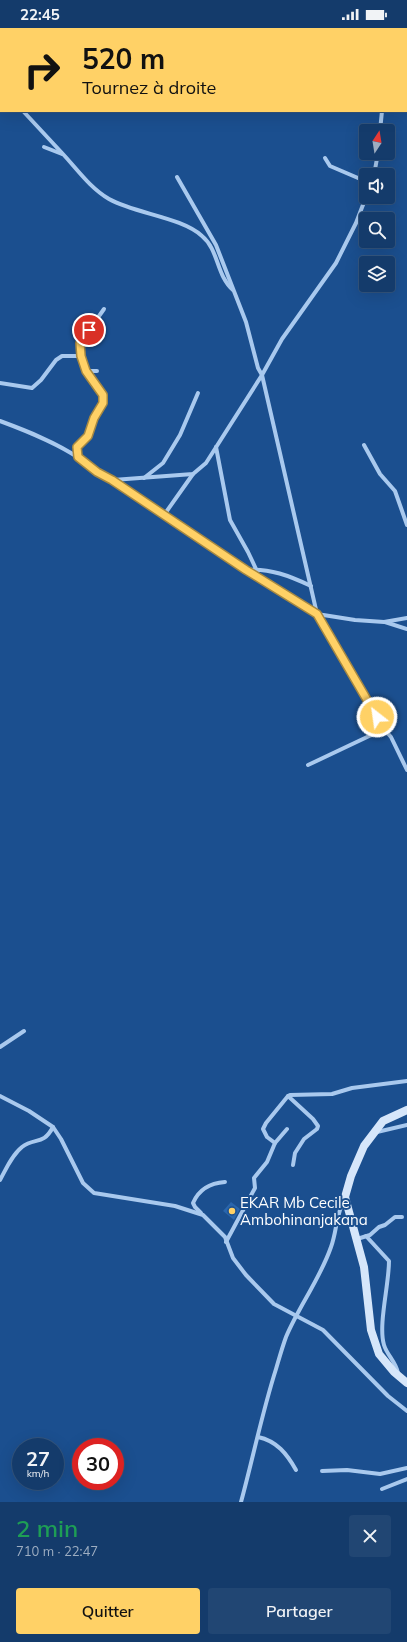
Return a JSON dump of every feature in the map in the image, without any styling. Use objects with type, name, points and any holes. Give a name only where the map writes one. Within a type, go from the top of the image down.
[{"type":"street","points":[[23,112],[63,154],[81,176],[96,190],[110,200],[150,215],[187,226],[202,236],[211,246],[225,283],[234,290]]},
{"type":"street","points":[[381,124],[382,112]]},
{"type":"street","points":[[44,148],[63,154]]},
{"type":"street","points":[[325,158],[330,166],[359,178]]},
{"type":"street","points":[[177,177],[216,245],[246,322],[258,368],[262,375],[317,614],[384,729],[391,737],[407,770]]},
{"type":"street","points":[[164,515],[193,474],[206,463],[262,375],[282,339],[336,263],[356,223],[363,204]]},
{"type":"street","points":[[78,457],[77,447],[88,436],[94,418],[103,403],[103,395],[86,371],[81,356],[80,343],[104,309]]},
{"type":"street","points":[[0,383],[32,388],[41,380],[56,360],[62,356],[81,356]]},
{"type":"street","points":[[86,371],[97,371]]},
{"type":"street","points":[[144,478],[163,463],[180,435],[198,393]]},
{"type":"street","points":[[0,421],[43,438],[78,457],[97,472],[112,480],[246,570],[317,614],[355,620],[384,622],[407,629]]},
{"type":"street","points":[[364,445],[380,474],[395,491],[407,525]]},
{"type":"street","points":[[216,448],[230,520],[256,569]]},
{"type":"street","points":[[112,480],[193,474]]},
{"type":"street","points":[[246,570],[256,569],[289,576],[311,586]]},
{"type":"street","points":[[384,622],[407,618]]},
{"type":"street","points":[[308,765],[384,729]]},
{"type":"street","points":[[0,1047],[24,1031]]},
{"type":"street","points":[[275,1143],[267,1137],[264,1129],[266,1123],[290,1094],[332,1094],[352,1088],[407,1082]]},
{"type":"street","points":[[0,1096],[29,1111],[53,1127],[61,1139],[83,1183],[94,1193],[175,1206],[203,1215]]},
{"type":"street","points":[[288,1096],[313,1119],[318,1126],[317,1129],[304,1138],[295,1152],[293,1165]]},
{"type":"street","points":[[241,1502],[264,1408],[285,1339],[332,1247],[341,1204],[345,1197],[351,1176],[364,1146],[383,1121],[407,1110]]},
{"type":"street","points":[[375,1132],[407,1125]]},
{"type":"street","points":[[0,1180],[13,1156],[23,1146],[41,1140],[48,1135],[53,1127]]},
{"type":"street","points":[[226,1242],[255,1188],[254,1178],[267,1162],[275,1143],[286,1129]]},
{"type":"street","points":[[225,1182],[213,1184],[203,1188],[193,1203],[195,1207],[225,1238],[233,1258],[250,1280],[274,1304],[323,1330],[388,1396],[407,1411]]},
{"type":"street","points":[[345,1197],[364,1267],[371,1330],[379,1354],[407,1383]]},
{"type":"street","points":[[357,1239],[370,1235],[379,1227],[385,1226],[395,1216],[402,1217]]},
{"type":"street","points":[[366,1236],[388,1261],[389,1272],[382,1331],[384,1346],[397,1367],[398,1375]]},
{"type":"street","points":[[258,1437],[266,1439],[282,1449],[296,1470]]},
{"type":"street","points":[[322,1471],[347,1470],[380,1474],[407,1468]]},
{"type":"street","points":[[382,1489],[407,1479]]},
{"type":"building","name":"EKAR Mb Cecile Ambohinanjakana","points":[[231,1202],[240,1209],[234,1220],[223,1211]]},
{"type":"place","name":"EKAR Mb Cecile Ambohinanjakana","points":[[232,1211]]},
{"type":"route","points":[[89,330],[80,343],[81,356],[86,371],[103,395],[103,403],[94,418],[88,436],[77,447],[78,457],[97,472],[112,480],[246,570],[317,614],[377,717]]}]
